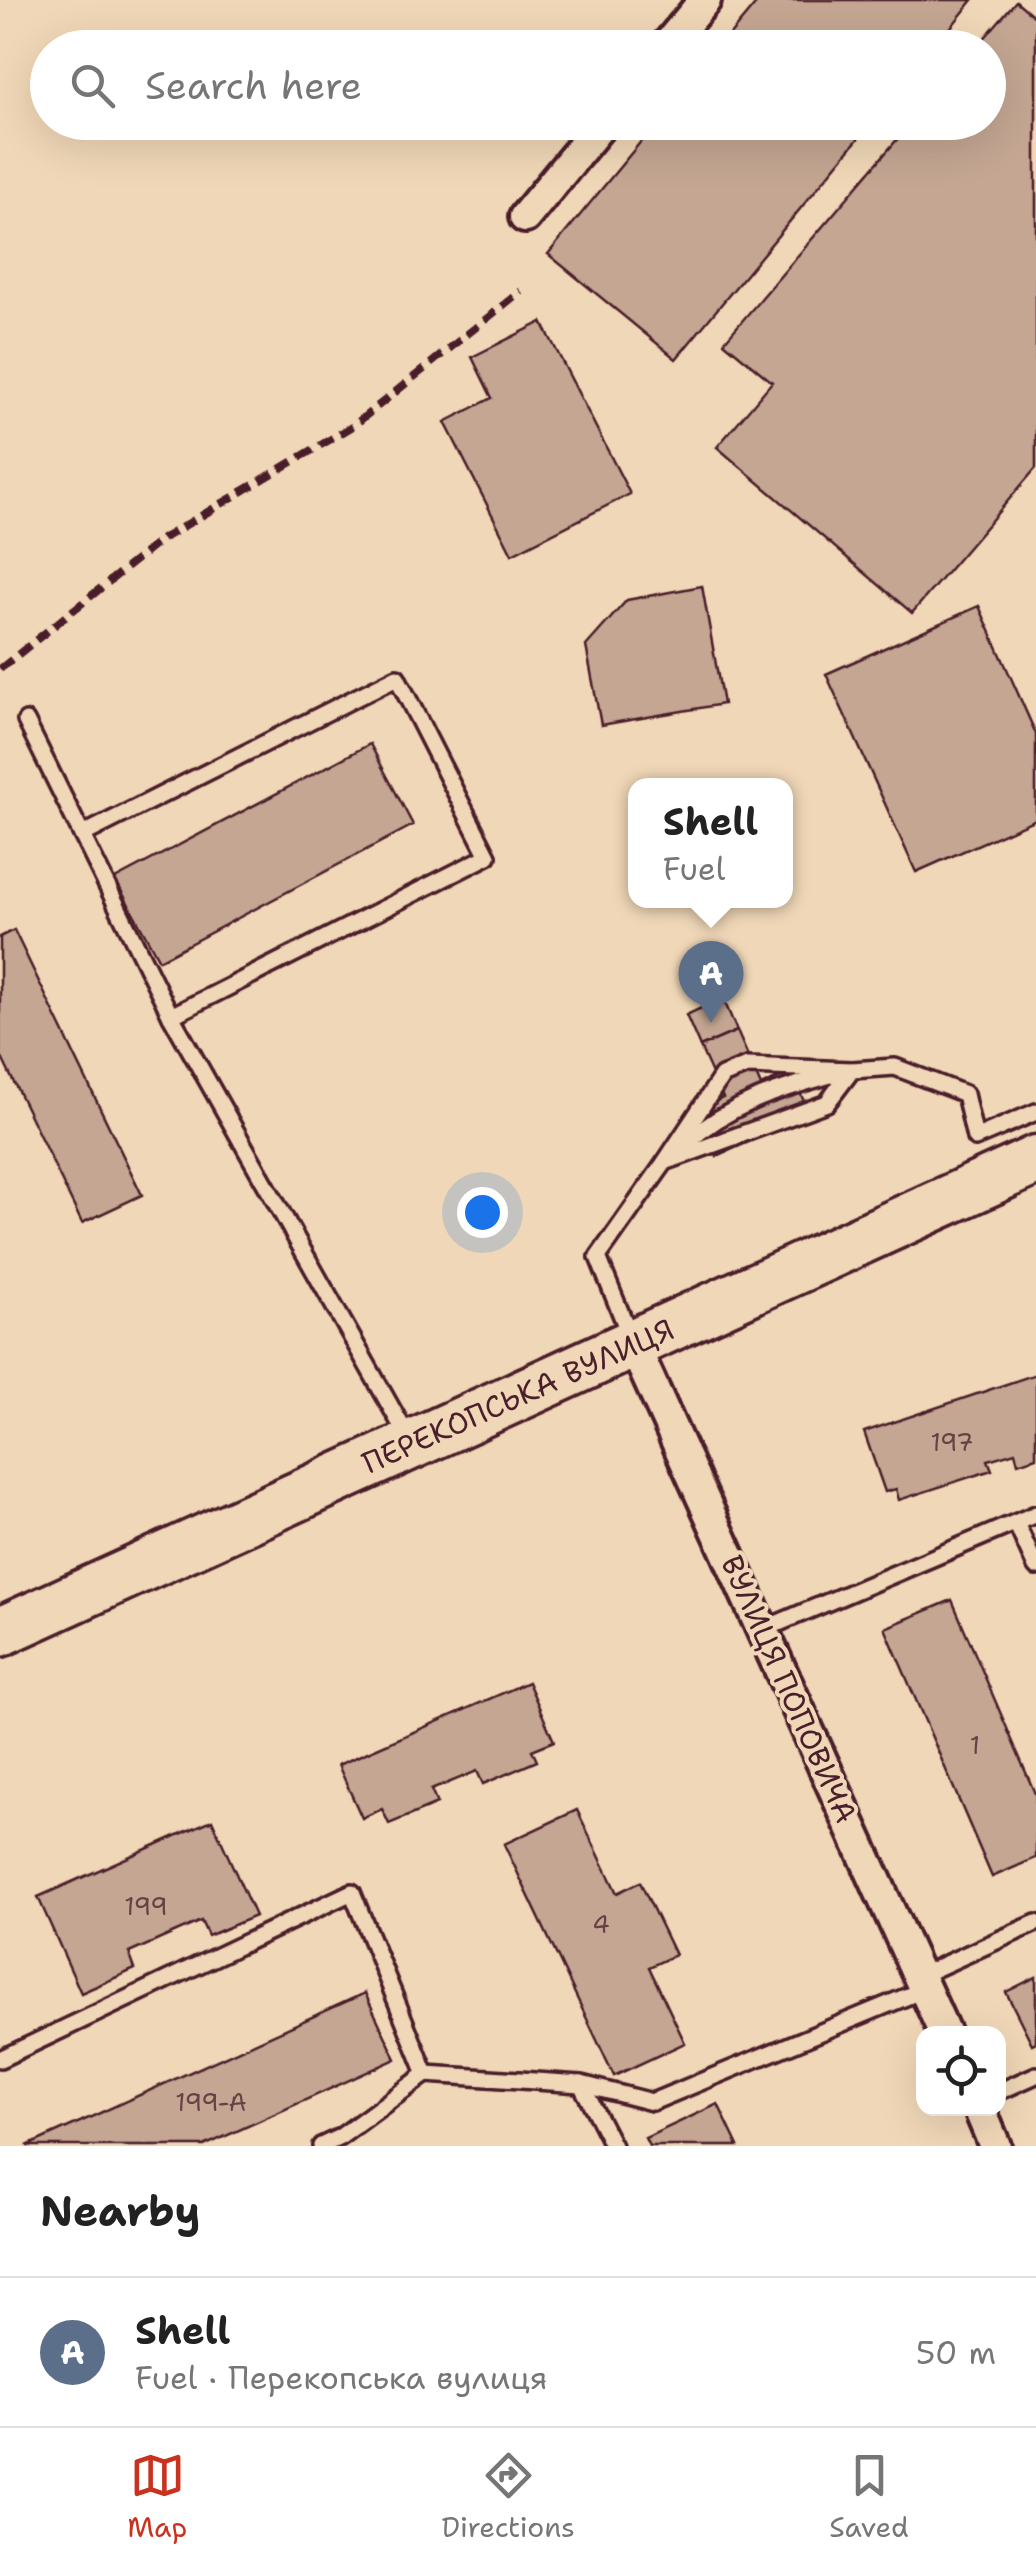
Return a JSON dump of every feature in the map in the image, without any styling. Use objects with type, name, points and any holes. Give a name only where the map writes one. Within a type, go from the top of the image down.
[{"type":"main road","name":"ПЕРЕКОПСЬКА ВУЛИЦЯ","points":[[0,1632],[1036,1160]]},
{"type":"street","points":[[681,30],[705,0]]},
{"type":"street","points":[[525,216],[588,140]]},
{"type":"street","name":"ВУЛИЦЯ ПОПОВИЧА","points":[[633,1344],[941,2026]]},
{"type":"street","points":[[983,2116],[996,2146]]},
{"type":"lane","points":[[82,835],[398,677],[488,856],[171,1016]]},
{"type":"lane","points":[[26,721],[171,1016],[412,1444]]},
{"type":"lane","points":[[633,1344],[598,1257],[722,1076],[748,1066],[852,1070],[894,1067],[966,1094],[975,1138],[1036,1112]]},
{"type":"lane","points":[[664,1162],[827,1102],[852,1070]]},
{"type":"lane","points":[[664,1162],[716,1115],[788,1086],[852,1070]]},
{"type":"lane","points":[[762,1630],[1036,1514]]},
{"type":"lane","points":[[1016,1523],[1036,1567]]},
{"type":"lane","points":[[0,2059],[352,1892],[426,2074]]},
{"type":"lane","points":[[321,2146],[342,2142],[426,2074],[581,2084],[652,2102],[922,1982],[1036,1923]]},
{"type":"lane","points":[[1006,2088],[1036,2075]]},
{"type":"lane","points":[[581,2084],[613,2146]]},
{"type":"building","points":[[759,0],[973,0],[949,30],[734,30]]},
{"type":"building","points":[[1016,1],[1036,18],[1036,468],[912,613],[717,447],[772,382],[724,342],[897,140],[1006,140],[1006,30],[991,30]]},
{"type":"building","points":[[642,140],[857,140],[676,359],[548,254]]},
{"type":"building","points":[[542,322],[630,494],[512,554],[445,422],[492,398],[472,357]]},
{"type":"building","points":[[702,586],[723,704],[601,725],[586,646],[627,600]]},
{"type":"building","points":[[979,606],[1036,734],[1036,819],[916,872],[826,674]]},
{"type":"building","points":[[370,744],[413,825],[159,960],[115,879]]},
{"type":"building","points":[[14,930],[142,1195],[82,1223],[0,1054],[0,937]]},
{"type":"building","points":[[723,998],[737,1031],[700,1047],[686,1015]]},
{"type":"building","points":[[737,1031],[761,1086],[791,1072],[810,1115],[717,1156],[697,1110],[723,1098],[700,1047]]},
{"type":"building","points":[[1036,1374],[1036,1457],[1018,1463],[1015,1452],[988,1460],[992,1470],[899,1500],[896,1489],[885,1492],[864,1432]]},
{"type":"building","points":[[952,1600],[1036,1796],[1036,1858],[992,1877],[885,1628]]},
{"type":"building","points":[[528,1682],[554,1741],[532,1750],[537,1761],[483,1784],[477,1771],[431,1790],[437,1804],[389,1824],[382,1809],[362,1818],[338,1765]]},
{"type":"building","points":[[577,1810],[617,1893],[640,1882],[675,1955],[649,1967],[685,2043],[614,2076],[504,1844]]},
{"type":"building","points":[[212,1820],[255,1916],[208,1936],[201,1921],[129,1953],[135,1969],[81,1993],[38,1897]]},
{"type":"building","points":[[1036,1977],[1036,2042],[1032,2044],[1006,1992]]},
{"type":"building","points":[[365,1993],[396,2059],[204,2146],[27,2146]]},
{"type":"building","points":[[718,2104],[738,2146],[649,2146],[645,2138]]},
{"type":"railway","points":[[0,669],[162,539],[353,426],[521,291]]},
{"type":"place","name":"Shell","points":[[711,1023]]}]
